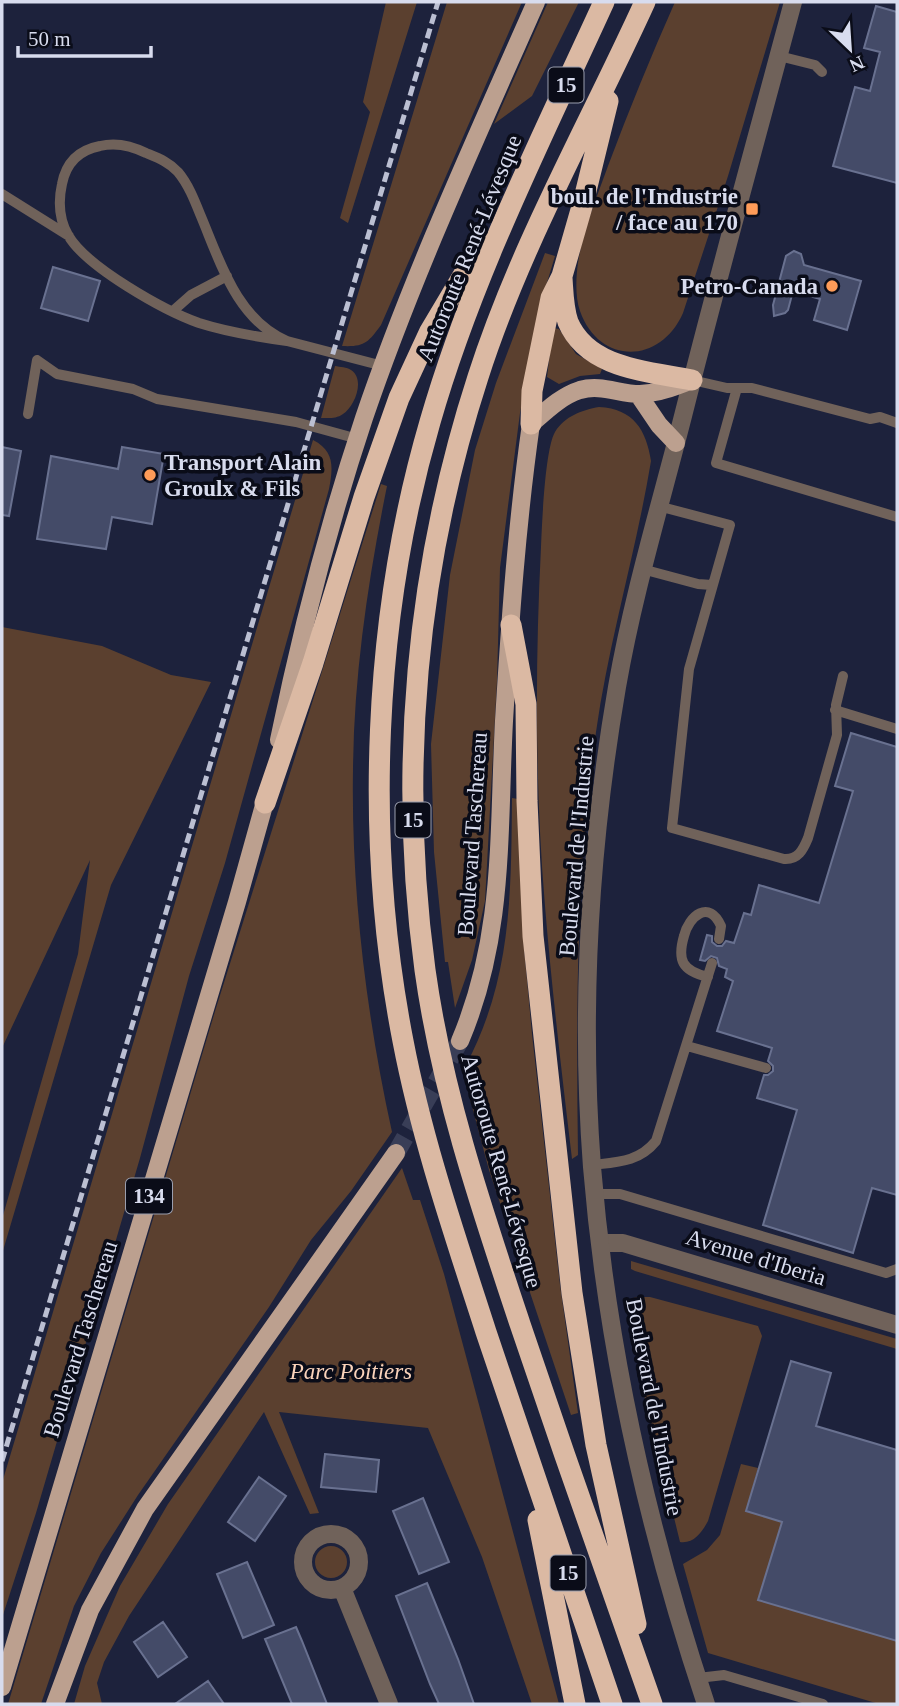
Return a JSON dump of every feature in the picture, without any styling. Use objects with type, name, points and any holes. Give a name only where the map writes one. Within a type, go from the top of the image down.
[{"type":"highway","name":"Autoroute René-Lévesque","points":[[604,2],[490,253],[451,355],[429,427],[407,519],[386,660],[380,818],[387,939],[402,1039],[416,1101],[449,1218],[612,1704]]},
{"type":"highway","name":"Autoroute René-Lévesque","points":[[645,2],[554,187],[521,263],[485,356],[460,437],[436,539],[421,636],[414,729],[413,817],[417,903],[425,973],[456,1122],[488,1230],[653,1704]]},
{"type":"highway","points":[[531,424],[532,391],[551,298],[562,276],[583,203],[616,64]]},
{"type":"highway","points":[[265,803],[313,663],[368,485],[410,373],[442,310],[528,168]]},
{"type":"highway","points":[[562,276],[569,322],[580,341],[591,351],[615,363],[692,380]]},
{"type":"highway","points":[[511,625],[526,704],[532,925],[572,1293],[596,1445],[653,1704]]},
{"type":"highway","points":[[523,1442],[575,1704]]},
{"type":"main road","name":"Boulevard Taschereau","points":[[2,1687],[265,803],[295,660],[358,439],[406,304],[536,2]]},
{"type":"main road","points":[[531,424],[562,399],[582,390],[601,388],[638,394],[662,392],[692,380]]},
{"type":"main road","points":[[638,394],[659,425],[676,443]]},
{"type":"main road","name":"Boulevard Taschereau","points":[[460,1041],[473,1009],[486,962],[495,908],[511,625],[531,424]]},
{"type":"main road","points":[[54,1704],[90,1609],[145,1509],[396,1153]]},
{"type":"street","name":"Boulevard de l'Industrie","points":[[706,1704],[667,1577],[643,1484],[622,1383],[601,1243],[592,1165],[588,1024],[594,873],[613,708],[642,569],[793,2]]},
{"type":"street","name":"Avenue d'Iberia","points":[[601,1243],[623,1243],[897,1325]]},
{"type":"street","points":[[342,1588],[390,1704]]},
{"type":"lane","points":[[779,56],[815,65],[822,72]]},
{"type":"lane","points":[[69,237],[60,210],[60,193],[67,167],[73,158],[102,145],[125,146],[165,162],[177,170],[190,190],[237,296],[249,312],[275,336],[287,341]]},
{"type":"lane","points":[[2,194],[69,237],[104,270],[198,322],[261,338],[287,341],[383,366]]},
{"type":"lane","points":[[174,310],[191,295],[227,276]]},
{"type":"lane","points":[[28,414],[37,360],[57,374],[133,390],[158,399],[296,422],[358,439]]},
{"type":"lane","points":[[692,380],[752,388],[870,419],[880,417],[897,423]]},
{"type":"lane","points":[[737,388],[716,463],[897,517]]},
{"type":"lane","points":[[658,506],[730,526],[689,669],[672,828],[784,859],[789,860],[800,854],[836,735],[835,710],[843,676]]},
{"type":"lane","points":[[642,569],[698,584],[712,585]]},
{"type":"lane","points":[[835,710],[897,729]]},
{"type":"lane","points":[[708,976],[691,971],[681,961],[680,950],[688,921],[699,914],[710,913],[721,926],[719,939]]},
{"type":"lane","points":[[592,1165],[642,1156],[656,1141],[712,963]]},
{"type":"lane","points":[[687,1046],[766,1068]]},
{"type":"lane","points":[[595,1195],[620,1194],[886,1273],[897,1269]]},
{"type":"lane","points":[[698,1678],[724,1675],[823,1704]]},
{"type":"green space","points":[[386,2],[417,2],[348,223],[340,218],[370,112],[363,102]]},
{"type":"green space","points":[[447,2],[522,2],[381,325],[365,343],[342,346]]},
{"type":"green space","points":[[548,2],[579,2],[532,96],[494,124]]},
{"type":"green space","points":[[675,2],[780,2],[728,176],[683,313],[673,330],[660,342],[630,352],[615,349],[601,341],[589,329],[577,300],[578,263],[587,226],[608,166]]},
{"type":"green space","points":[[545,253],[555,256],[540,306],[520,413],[500,568],[485,901],[472,960],[455,1008],[448,962],[445,962],[434,852],[431,744],[450,575],[475,450],[496,383]]},
{"type":"green space","points":[[553,328],[559,329],[576,354],[602,369],[600,374],[580,376],[559,384],[547,377]]},
{"type":"green space","points":[[335,366],[349,369],[355,374],[358,380],[357,393],[351,406],[343,414],[321,418]]},
{"type":"green space","points":[[599,407],[621,412],[636,423],[646,440],[651,461],[601,698],[589,785],[579,943],[578,1155],[572,1159],[554,1001],[539,817],[539,592],[545,487],[552,441],[559,426],[569,418]]},
{"type":"green space","points":[[313,440],[325,449],[331,461],[329,489],[225,863],[189,976],[140,1158],[36,1513],[2,1618],[2,1483]]},
{"type":"green space","points":[[381,484],[387,486],[368,592],[359,662],[354,733],[353,814],[362,952],[375,1043],[392,1132],[351,1191],[311,1240],[269,1307],[138,1495],[101,1553],[74,1606],[41,1704],[8,1704],[216,1008]]},
{"type":"green space","points":[[2,627],[102,646],[171,675],[211,682],[111,885],[2,1254],[2,1219],[78,954],[90,860],[2,1048]]},
{"type":"green space","points":[[512,798],[518,799],[524,948],[532,1034],[560,1285],[578,1413],[571,1415],[489,1170],[470,1099],[473,1097],[466,1065],[481,1032],[501,967],[509,901]]},
{"type":"green space","name":"Parc Poitiers","points":[[402,1168],[413,1200],[420,1200],[444,1274],[559,1704],[532,1704],[482,1557],[428,1428],[279,1412],[319,1513],[310,1514],[264,1412],[129,1616],[104,1662],[97,1683],[102,1704],[74,1704],[85,1666],[120,1586],[168,1504]]},
{"type":"green space","points":[[631,1261],[897,1339],[897,1349],[635,1271],[631,1269]]},
{"type":"green space","points":[[650,1297],[758,1326],[762,1336],[708,1521],[697,1536],[685,1542],[680,1542],[644,1395],[629,1300]]},
{"type":"green space","points":[[741,1464],[758,1468],[746,1511],[782,1522],[759,1600],[897,1641],[897,1704],[879,1704],[708,1653],[683,1564],[707,1550],[720,1535]]},
{"type":"green space","points":[[331,1546],[342,1551],[347,1562],[342,1573],[331,1578],[320,1573],[315,1562],[320,1551]]},
{"type":"building","points":[[876,6],[897,12],[897,183],[833,166],[855,87],[870,91],[880,52],[864,48]]},
{"type":"building","points":[[794,251],[801,254],[804,265],[861,281],[847,330],[814,320],[820,299],[793,291],[788,310],[774,316],[773,305],[786,256]]},
{"type":"building","points":[[53,267],[100,281],[88,321],[41,308]]},
{"type":"building","points":[[2,447],[21,451],[9,516],[2,515]]},
{"type":"building","points":[[122,447],[164,454],[152,524],[112,517],[106,549],[37,539],[51,456],[118,469]]},
{"type":"building","points":[[851,733],[897,747],[897,1195],[872,1188],[853,1253],[763,1225],[797,1110],[757,1098],[764,1075],[773,1071],[773,1066],[768,1061],[772,1048],[717,1031],[733,981],[725,977],[727,969],[719,966],[717,958],[711,956],[705,961],[700,960],[707,935],[712,936],[712,942],[717,946],[722,946],[726,941],[734,943],[744,913],[751,915],[759,885],[819,903],[853,791],[835,786]]},
{"type":"building","points":[[791,1361],[831,1373],[816,1426],[897,1450],[897,1641],[758,1600],[782,1522],[746,1511]]},
{"type":"building","points":[[325,1454],[379,1460],[376,1492],[321,1487]]},
{"type":"building","points":[[259,1477],[286,1496],[255,1541],[228,1522]]},
{"type":"building","points":[[423,1498],[449,1562],[419,1574],[393,1511]]},
{"type":"building","points":[[247,1562],[274,1625],[243,1638],[217,1574]]},
{"type":"building","points":[[427,1583],[474,1704],[439,1704],[430,1684],[396,1596]]},
{"type":"building","points":[[163,1622],[187,1657],[158,1677],[134,1642]]},
{"type":"building","points":[[296,1627],[327,1704],[292,1704],[265,1639]]},
{"type":"building","points":[[208,1681],[224,1704],[175,1704]]},
{"type":"tunnel","points":[[396,1153],[460,1041]]},
{"type":"railway","points":[[2,1461],[438,2]]},
{"type":"place","name":"boul. de l'Industrie / face au 170","points":[[752,209]]},
{"type":"place","name":"Petro-Canada","points":[[832,286]]},
{"type":"place","name":"Transport Alain Groulx & Fils","points":[[150,475]]}]
